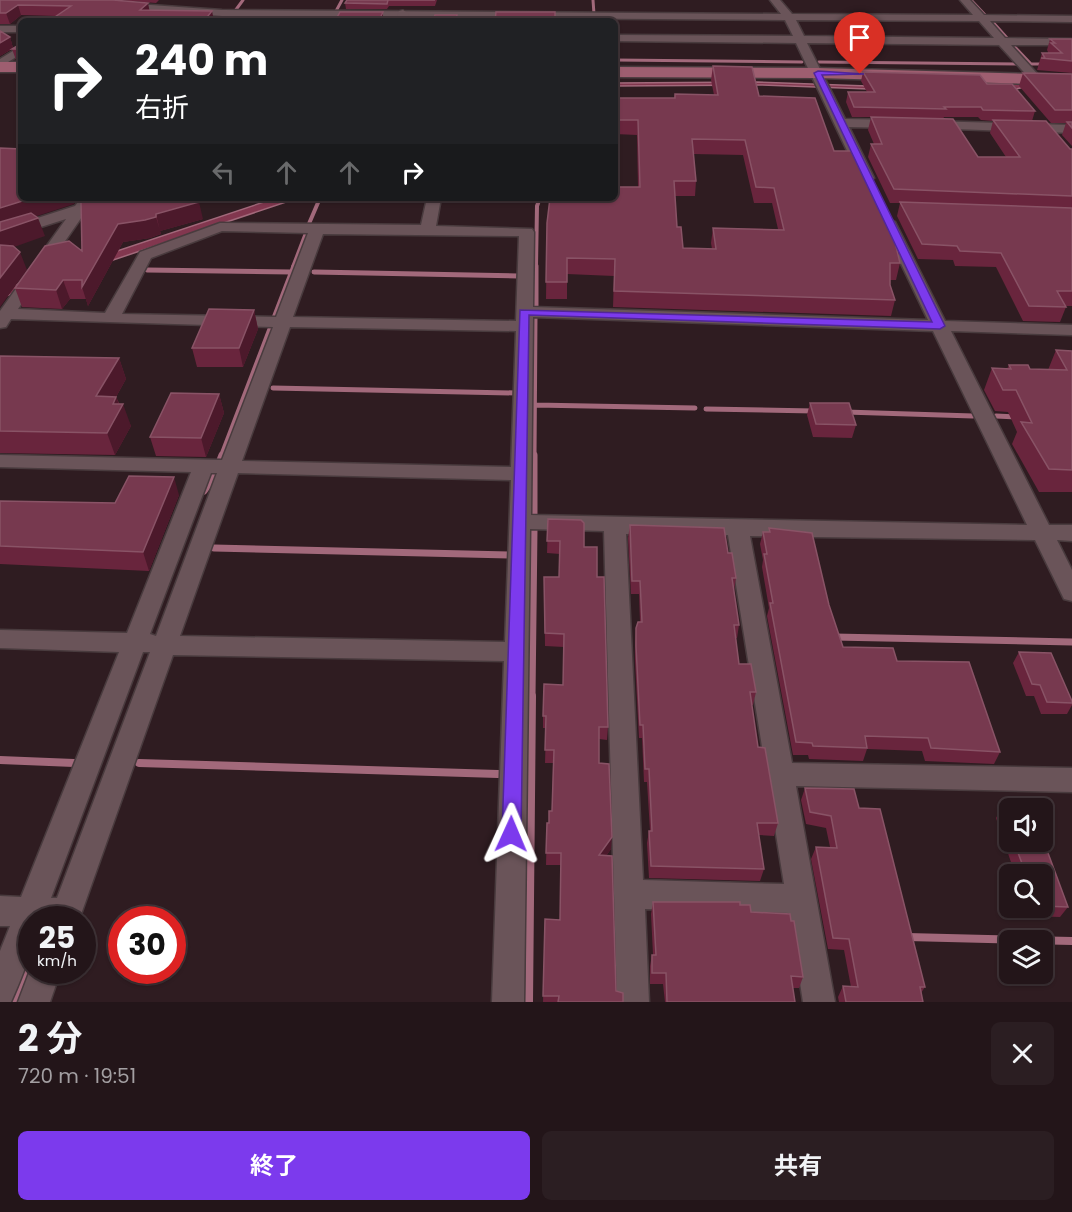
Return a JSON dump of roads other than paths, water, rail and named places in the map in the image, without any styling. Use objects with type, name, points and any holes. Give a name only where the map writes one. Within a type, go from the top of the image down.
[{"type":"main road","points":[[0,65],[18,67]]},
{"type":"main road","points":[[618,72],[821,81],[1010,84],[1036,79],[1072,80]]},
{"type":"street","points":[[223,17],[236,0]]},
{"type":"street","points":[[402,18],[406,0]]},
{"type":"street","points":[[775,0],[789,17],[873,190]]},
{"type":"street","points":[[965,0],[1036,79]]},
{"type":"street","points":[[109,5],[223,17],[402,18],[588,15],[1072,19]]},
{"type":"street","points":[[0,29],[18,29]]},
{"type":"street","points":[[618,38],[1072,42]]},
{"type":"street","points":[[0,65],[18,51]]},
{"type":"street","points":[[1034,113],[1060,143]]},
{"type":"street","points":[[841,123],[1072,129]]},
{"type":"street","points":[[428,230],[433,201]]},
{"type":"street","points":[[0,235],[88,204]]},
{"type":"street","points":[[3,318],[88,204]]},
{"type":"street","points":[[894,210],[882,209],[1072,592]]},
{"type":"street","points":[[111,318],[145,255],[220,227],[527,232],[519,474],[508,1002]]},
{"type":"street","points":[[33,906],[136,642],[284,322],[317,229]]},
{"type":"street","points":[[3,318],[284,322],[524,319],[1072,330]]},
{"type":"street","points":[[0,461],[519,474]]},
{"type":"street","points":[[69,906],[164,644],[218,467]]},
{"type":"street","points":[[518,522],[600,523],[615,526],[1072,533]]},
{"type":"street","points":[[615,526],[633,1002]]},
{"type":"street","points":[[738,528],[819,1002]]},
{"type":"street","points":[[0,639],[515,652]]},
{"type":"street","points":[[780,774],[1072,780]]},
{"type":"street","points":[[629,894],[801,899]]},
{"type":"street","points":[[0,911],[18,912]]},
{"type":"street","points":[[0,991],[18,945]]},
{"type":"street","points":[[34,1002],[40,984]]},
{"type":"waterway","points":[[235,11],[243,0]]},
{"type":"waterway","points":[[335,13],[342,0]]},
{"type":"waterway","points":[[593,0],[594,14]]},
{"type":"waterway","points":[[971,0],[987,17]]},
{"type":"waterway","points":[[991,20],[1008,39]]},
{"type":"waterway","points":[[1012,44],[1031,64]]},
{"type":"waterway","points":[[618,60],[802,62]]},
{"type":"waterway","points":[[819,62],[1019,64]]},
{"type":"waterway","points":[[1031,64],[1047,64]]},
{"type":"waterway","points":[[308,226],[319,201]]},
{"type":"waterway","points":[[536,267],[539,201]]},
{"type":"waterway","points":[[293,267],[306,233]]},
{"type":"waterway","points":[[274,318],[294,266]]},
{"type":"waterway","points":[[536,267],[536,307]]},
{"type":"waterway","points":[[147,270],[291,272]]},
{"type":"waterway","points":[[314,272],[518,276]]},
{"type":"waterway","points":[[534,457],[535,317]]},
{"type":"waterway","points":[[221,457],[270,329]]},
{"type":"waterway","points":[[273,388],[516,393]]},
{"type":"waterway","points":[[535,405],[695,408]]},
{"type":"waterway","points":[[706,409],[814,411]]},
{"type":"waterway","points":[[845,412],[973,416]]},
{"type":"waterway","points":[[996,416],[1017,417]]},
{"type":"waterway","points":[[204,491],[213,478],[222,455]]},
{"type":"waterway","points":[[534,457],[534,515]]},
{"type":"waterway","points":[[532,697],[534,529]]},
{"type":"waterway","points":[[214,548],[509,555]]},
{"type":"waterway","points":[[834,637],[1072,642]]},
{"type":"waterway","points":[[529,1002],[532,696]]},
{"type":"waterway","points":[[0,760],[74,763]]},
{"type":"waterway","points":[[139,763],[498,774]]},
{"type":"waterway","points":[[907,937],[1072,941]]},
{"type":"waterway","points":[[13,1002],[20,984]]}]
